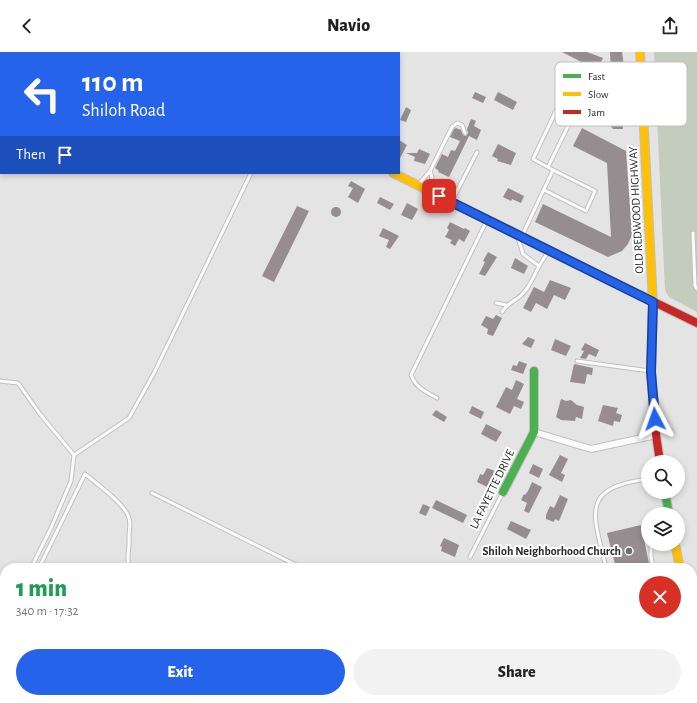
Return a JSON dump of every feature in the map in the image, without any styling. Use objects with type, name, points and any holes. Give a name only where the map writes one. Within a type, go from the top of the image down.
[{"type":"main road","name":"OLD REDWOOD HIGHWAY","points":[[640,52],[641,62]]},
{"type":"main road","name":"OLD REDWOOD HIGHWAY","points":[[644,126],[653,302],[651,372],[659,455]]},
{"type":"main road","points":[[395,174],[549,252],[697,323]]},
{"type":"main road","name":"LA FAYETTE DRIVE","points":[[503,492],[534,432],[534,371]]},
{"type":"main road","points":[[676,551],[679,563]]},
{"type":"street","points":[[534,432],[591,449],[656,435]]},
{"type":"lane","points":[[544,190],[586,211],[595,191],[533,159],[555,112]]},
{"type":"lane","points":[[418,185],[430,170],[452,127],[457,123],[462,125],[465,133]]},
{"type":"lane","points":[[548,167],[568,126]]},
{"type":"lane","points":[[451,202],[477,152]]},
{"type":"lane","points":[[427,190],[432,177],[430,170]]},
{"type":"lane","points":[[539,266],[523,254],[520,237],[553,170]]},
{"type":"lane","points":[[74,455],[129,418],[154,373],[251,174]]},
{"type":"lane","points":[[437,398],[420,389],[414,382],[411,375],[487,220]]},
{"type":"lane","points":[[692,233],[695,286],[697,289]]},
{"type":"lane","points":[[502,312],[506,305],[517,299],[525,292],[539,266],[549,252]]},
{"type":"lane","points":[[496,303],[506,305]]},
{"type":"lane","points":[[577,361],[651,372]]},
{"type":"lane","points":[[0,381],[18,383],[40,414],[74,455],[71,480],[51,528],[34,563]]},
{"type":"lane","points":[[40,563],[85,474],[121,506],[129,518],[130,540],[126,557],[128,563]]},
{"type":"lane","points":[[605,563],[594,516],[598,499],[606,491],[641,480]]},
{"type":"lane","name":"LA FAYETTE DRIVE","points":[[470,557],[503,492]]},
{"type":"lane","points":[[152,493],[292,563]]},
{"type":"lane","points":[[651,551],[652,563]]},
{"type":"green space","points":[[654,52],[697,52],[697,312],[669,297],[665,290],[657,126],[687,126],[687,62],[654,62]]},
{"type":"building","points":[[562,52],[587,52],[603,58],[601,62],[581,62]]},
{"type":"building","points":[[610,52],[622,52],[623,62],[610,62]]},
{"type":"building","points":[[475,92],[486,97],[483,103],[472,98]]},
{"type":"building","points":[[498,92],[517,102],[513,110],[494,100]]},
{"type":"building","points":[[406,107],[411,110],[406,122],[400,120]]},
{"type":"building","points":[[471,119],[476,121],[474,126],[481,130],[477,140],[469,136],[449,177],[438,172],[439,171],[435,168],[442,154],[448,157],[451,150],[455,151],[460,141],[450,137],[454,129],[456,128],[461,130],[463,135],[466,136]]},
{"type":"building","points":[[611,126],[623,126],[623,129],[613,129]]},
{"type":"building","points":[[582,128],[626,151],[632,235],[628,244],[622,251],[608,257],[535,222],[543,204],[611,237],[607,163],[573,146]]},
{"type":"building","points":[[400,141],[407,145],[400,158]]},
{"type":"building","points":[[498,144],[516,153],[511,165],[497,161],[498,159],[492,156]]},
{"type":"building","points":[[419,149],[430,154],[425,164],[414,161],[415,157],[406,153],[417,153]]},
{"type":"building","points":[[351,181],[365,189],[358,203],[348,197],[353,188],[348,186]]},
{"type":"building","points":[[508,188],[524,196],[521,203],[512,199],[511,201],[503,197]]},
{"type":"building","points":[[380,197],[394,204],[390,210],[377,203]]},
{"type":"building","points":[[407,203],[418,209],[412,220],[401,215]]},
{"type":"building","points":[[297,206],[309,211],[274,282],[262,276]]},
{"type":"building","points":[[336,207],[341,212],[336,217],[331,212]]},
{"type":"building","points":[[450,222],[470,231],[464,242],[459,239],[455,246],[450,243],[452,240],[445,237],[449,230],[447,228]]},
{"type":"building","points":[[383,228],[399,236],[390,249],[386,247],[389,240],[379,236]]},
{"type":"building","points":[[488,252],[497,257],[485,276],[479,274],[485,262],[483,261]]},
{"type":"building","points":[[515,258],[528,266],[524,274],[511,268]]},
{"type":"building","points":[[550,280],[571,288],[565,300],[554,295],[547,309],[536,303],[531,312],[523,308],[534,287],[544,292]]},
{"type":"building","points":[[496,315],[502,318],[493,336],[487,334],[488,329],[481,325],[486,316],[493,319]]},
{"type":"building","points":[[528,337],[535,340],[531,348],[522,344]]},
{"type":"building","points":[[555,339],[571,346],[566,356],[551,350]]},
{"type":"building","points":[[585,343],[599,350],[596,357],[589,354],[586,359],[580,358],[584,351],[581,350]]},
{"type":"building","points":[[519,361],[527,364],[523,374],[511,370],[513,365],[517,366]]},
{"type":"building","points":[[574,364],[593,368],[592,375],[587,374],[585,384],[570,382]]},
{"type":"building","points":[[516,380],[524,384],[517,399],[524,402],[521,409],[514,406],[510,414],[496,407],[506,387],[512,390]]},
{"type":"building","points":[[561,399],[566,401],[571,400],[577,405],[584,407],[582,419],[576,417],[575,421],[561,420],[556,417]]},
{"type":"building","points":[[603,405],[618,408],[616,413],[622,415],[620,422],[614,421],[613,426],[598,421]]},
{"type":"building","points":[[472,406],[484,412],[481,419],[469,413]]},
{"type":"building","points":[[436,410],[447,417],[444,422],[432,415]]},
{"type":"building","points":[[486,424],[502,432],[496,442],[481,434]]},
{"type":"building","points":[[560,455],[568,459],[561,473],[565,475],[562,482],[549,475]]},
{"type":"building","points":[[533,464],[543,469],[539,478],[529,473]]},
{"type":"building","points":[[487,468],[495,471],[487,487],[477,482],[480,474],[483,475]]},
{"type":"building","points":[[532,482],[542,487],[529,513],[524,511],[527,503],[521,500],[524,494],[525,495],[528,491]]},
{"type":"building","points":[[560,495],[568,499],[559,521],[555,519],[554,522],[546,519],[550,506],[554,508]]},
{"type":"building","points":[[436,500],[467,515],[463,523],[432,508]]},
{"type":"building","points":[[423,504],[430,507],[426,516],[419,513]]},
{"type":"building","points":[[511,521],[531,530],[526,539],[507,529]]},
{"type":"building","name":"Shiloh Neighborhood Church","points":[[641,525],[641,551],[646,551],[649,563],[615,563],[607,533]]},
{"type":"building","points":[[444,538],[459,545],[455,557],[441,551],[442,547],[440,546]]},
{"type":"traffic: fast","points":[[503,492],[534,432],[534,371]]},
{"type":"traffic: fast","points":[[666,499],[668,507]]},
{"type":"traffic: slow","points":[[640,52],[641,62]]},
{"type":"traffic: slow","points":[[644,126],[653,304]]},
{"type":"traffic: slow","points":[[395,174],[599,275]]},
{"type":"traffic: slow","points":[[676,551],[679,563]]},
{"type":"traffic: jam","points":[[599,275],[697,323]]},
{"type":"traffic: jam","points":[[653,304],[651,372],[659,455]]},
{"type":"place","name":"Shiloh Neighborhood Church","points":[[629,551]]},
{"type":"route","points":[[439,196],[549,252],[653,302],[651,372],[655,419]]}]
